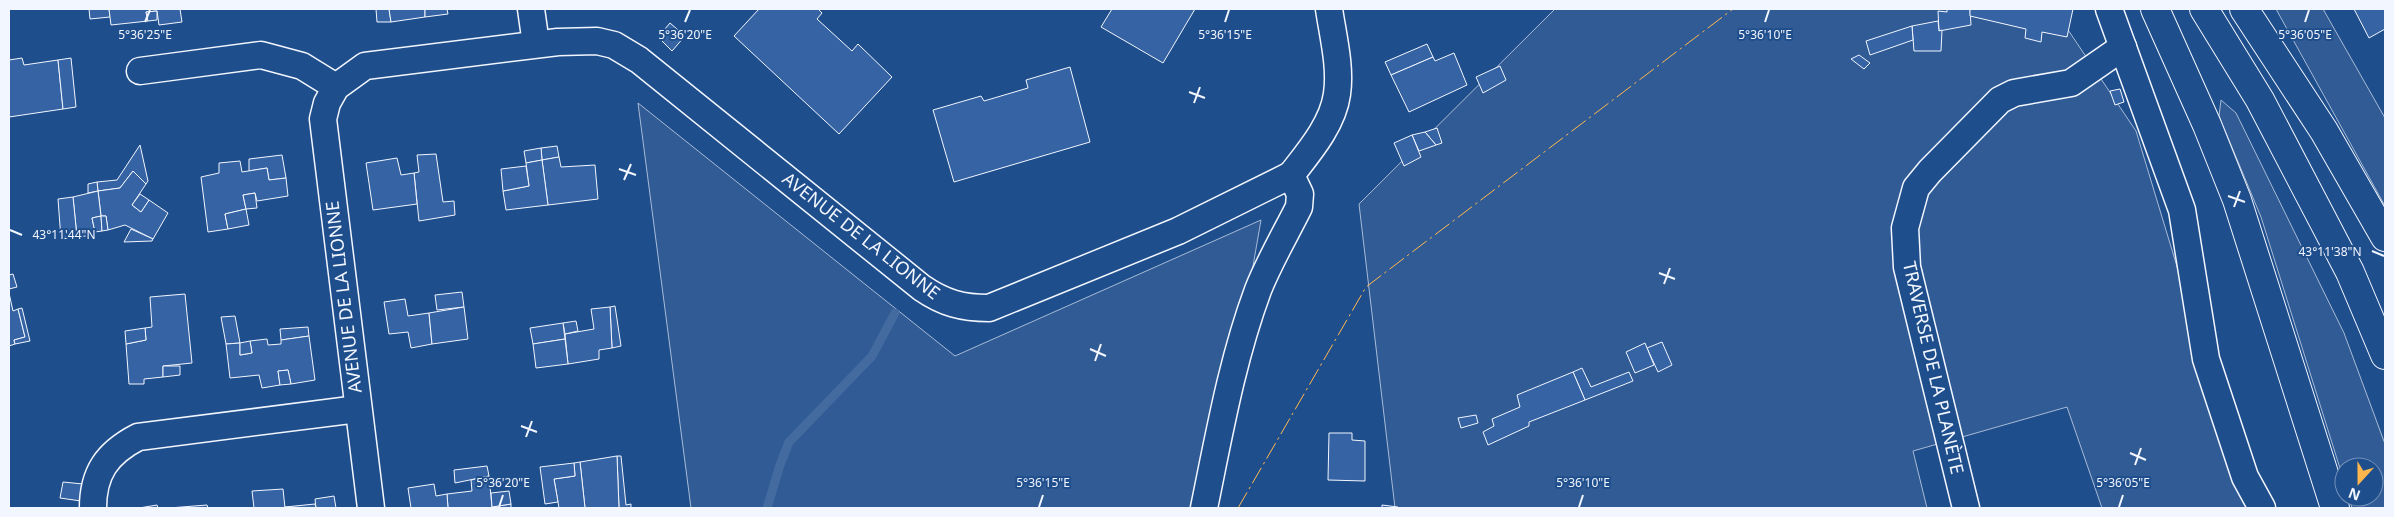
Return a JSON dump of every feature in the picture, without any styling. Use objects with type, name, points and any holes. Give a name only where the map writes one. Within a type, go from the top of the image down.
[{"type":"main road","points":[[2155,9],[2207,125],[2237,200],[2335,508]]},
{"type":"main road","points":[[2204,9],[2260,100],[2342,255],[2385,355]]},
{"type":"main road","points":[[2244,9],[2324,131],[2385,237]]},
{"type":"street","points":[[531,9],[536,44]]},
{"type":"street","points":[[1204,508],[1229,384],[1241,340],[1259,288],[1299,207],[1300,194],[1291,175],[1312,148],[1326,123],[1337,95],[1337,70],[1329,9]]},
{"type":"street","points":[[2109,9],[2182,210],[2206,359],[2245,477],[2262,508]]},
{"type":"street","name":"AVENUE DE LA LIONNE","points":[[370,508],[323,119],[327,103],[336,87],[365,66],[536,44],[597,41],[614,45],[639,60],[922,288],[940,300],[956,305],[989,308],[1178,231],[1291,175]]},
{"type":"street","name":"TRAVERSE DE LA PLANÈTE","points":[[1966,508],[1907,267],[1905,228],[1916,188],[1930,171],[2000,100],[2014,93],[2070,83],[2123,47]]},
{"type":"street","points":[[140,71],[262,55],[302,66],[336,87]]},
{"type":"street","points":[[93,508],[94,488],[100,471],[110,456],[120,446],[138,437],[358,409]]},
{"type":"shaded area","points":[[1555,9],[2054,9],[2136,131],[2250,508],[2102,508],[2067,407],[1913,451],[1927,508],[1395,508],[1359,204]]},
{"type":"shaded area","points":[[2276,9],[2323,9],[2385,118],[2385,206]]},
{"type":"shaded area","points":[[2221,100],[2236,113],[2344,333],[2385,444],[2385,508],[2352,508],[2384,507],[2384,457],[2336,457],[2261,217],[2219,116]]},
{"type":"shaded area","points":[[638,103],[955,356],[1261,220],[1211,508],[691,508]]},
{"type":"building","points":[[89,9],[109,9],[110,17],[90,19]]},
{"type":"building","points":[[109,9],[180,9],[182,22],[159,25],[157,11],[146,12],[148,21],[111,25]]},
{"type":"building","points":[[376,9],[389,9],[391,22],[377,22]]},
{"type":"building","points":[[389,9],[425,9],[425,17],[391,22]]},
{"type":"building","points":[[425,9],[447,9],[448,14],[425,17]]},
{"type":"building","points":[[759,9],[818,9],[822,13],[817,19],[852,51],[858,44],[892,77],[839,134],[734,36]]},
{"type":"building","points":[[1112,9],[1195,9],[1163,63],[1101,27]]},
{"type":"building","points":[[1947,9],[1970,9],[1971,25],[1939,31],[1938,11],[1947,12]]},
{"type":"building","points":[[1970,9],[2073,9],[2067,37],[2042,32],[2041,42],[2025,38],[2026,29],[1970,16]]},
{"type":"building","points":[[2354,9],[2385,9],[2385,29],[2369,38]]},
{"type":"building","points":[[157,11],[157,20],[148,21],[146,12]]},
{"type":"building","points":[[1938,21],[1939,31],[1942,30],[1941,51],[1914,51],[1912,26]]},
{"type":"building","points":[[670,23],[685,36],[672,51],[658,37]]},
{"type":"building","points":[[1912,26],[1913,40],[1870,55],[1866,41]]},
{"type":"building","points":[[1427,44],[1433,57],[1391,75],[1385,62]]},
{"type":"building","points":[[1454,53],[1467,85],[1409,112],[1391,75],[1433,57],[1435,61]]},
{"type":"building","points":[[1859,55],[1870,63],[1864,69],[1851,59]]},
{"type":"building","points":[[22,58],[24,65],[58,60],[63,109],[9,117],[9,60]]},
{"type":"building","points":[[71,58],[76,107],[63,109],[58,60]]},
{"type":"building","points":[[1500,66],[1506,80],[1483,93],[1476,77]]},
{"type":"building","points":[[1070,67],[1090,142],[954,182],[933,110],[981,96],[984,101],[1028,88],[1026,80]]},
{"type":"building","points":[[2120,89],[2124,102],[2115,105],[2110,91]]},
{"type":"building","points":[[1437,128],[1442,143],[1436,145],[1425,132]]},
{"type":"building","points":[[1425,132],[1436,145],[1419,151],[1412,135]]},
{"type":"building","points":[[1412,135],[1421,157],[1404,166],[1394,143]]},
{"type":"building","points":[[140,145],[148,181],[146,184],[133,171],[120,188],[98,191],[97,182],[117,180]]},
{"type":"building","points":[[557,146],[559,157],[542,160],[541,148]]},
{"type":"building","points":[[541,148],[542,160],[526,163],[524,151]]},
{"type":"building","points":[[436,154],[443,202],[454,201],[455,215],[419,221],[414,173],[419,172],[417,155]]},
{"type":"building","points":[[282,155],[286,178],[269,180],[267,168],[249,171],[249,159]]},
{"type":"building","points":[[559,157],[561,167],[595,165],[598,199],[548,205],[542,160]]},
{"type":"building","points":[[397,158],[401,175],[414,173],[417,204],[373,210],[366,163]]},
{"type":"building","points":[[542,160],[548,205],[506,210],[503,191],[529,186],[526,163]]},
{"type":"building","points":[[240,161],[242,172],[267,168],[269,180],[286,178],[288,196],[257,201],[255,193],[243,195],[246,209],[225,214],[228,229],[208,232],[201,177],[219,173],[219,163]]},
{"type":"building","points":[[526,166],[529,186],[503,191],[501,169]]},
{"type":"building","points":[[133,171],[146,184],[132,205],[141,212],[149,200],[168,213],[153,239],[125,225],[108,230],[106,216],[101,216],[98,191],[120,188]]},
{"type":"building","points":[[97,182],[98,191],[88,193],[88,184]]},
{"type":"building","points":[[98,191],[101,216],[92,218],[95,232],[92,232],[93,235],[77,237],[73,197]]},
{"type":"building","points":[[255,193],[257,208],[246,209],[243,195]]},
{"type":"building","points":[[140,194],[149,200],[141,212],[132,205]]},
{"type":"building","points":[[73,197],[77,237],[61,239],[58,199]]},
{"type":"building","points":[[246,209],[249,225],[228,229],[225,214]]},
{"type":"building","points":[[101,216],[102,231],[95,232],[92,218]]},
{"type":"building","points":[[101,216],[106,216],[108,230],[102,231]]},
{"type":"building","points":[[131,229],[153,239],[152,241],[124,242]]},
{"type":"building","points":[[13,274],[17,287],[9,289],[9,275]]},
{"type":"building","points":[[462,292],[464,307],[437,310],[435,295]]},
{"type":"building","points":[[9,293],[13,311],[18,309],[25,337],[14,340],[15,344],[9,346]]},
{"type":"building","points":[[185,294],[192,363],[163,366],[163,377],[144,379],[144,384],[129,384],[126,344],[146,340],[145,328],[152,327],[150,297]]},
{"type":"building","points":[[405,299],[408,316],[429,313],[432,344],[411,348],[408,332],[389,334],[384,302]]},
{"type":"building","points":[[615,306],[621,346],[612,348],[610,307]]},
{"type":"building","points":[[464,307],[468,339],[432,344],[429,313]]},
{"type":"building","points":[[610,307],[612,348],[599,350],[599,359],[568,364],[565,334],[594,329],[591,309]]},
{"type":"building","points":[[22,308],[30,341],[15,344],[14,340],[25,337],[18,309]]},
{"type":"building","points":[[235,316],[240,343],[226,344],[221,317]]},
{"type":"building","points":[[576,321],[578,331],[565,334],[563,323]]},
{"type":"building","points":[[563,323],[565,339],[533,344],[530,328]]},
{"type":"building","points":[[308,327],[309,336],[281,340],[280,329]]},
{"type":"building","points":[[145,328],[146,340],[126,344],[125,331]]},
{"type":"building","points":[[309,336],[315,380],[291,384],[288,370],[278,371],[280,385],[262,388],[259,375],[230,378],[226,344],[240,343],[240,355],[252,353],[250,341],[267,339],[268,345],[281,344],[281,340]]},
{"type":"building","points":[[565,339],[568,364],[536,368],[533,344]]},
{"type":"building","points":[[250,341],[252,353],[240,355],[240,343]]},
{"type":"building","points":[[1662,342],[1672,365],[1658,372],[1647,348]]},
{"type":"building","points":[[1645,343],[1654,365],[1635,373],[1626,352]]},
{"type":"building","points":[[163,366],[180,366],[180,375],[163,377]]},
{"type":"building","points":[[1582,368],[1591,387],[1629,372],[1633,381],[1585,400],[1573,372]]},
{"type":"building","points":[[288,370],[291,384],[280,385],[278,371]]},
{"type":"building","points":[[1573,372],[1585,400],[1529,422],[1529,426],[1488,445],[1483,432],[1494,426],[1492,419],[1520,407],[1517,395]]},
{"type":"building","points":[[1476,415],[1478,423],[1461,428],[1458,418]]},
{"type":"building","points":[[1329,433],[1352,433],[1352,440],[1365,441],[1365,481],[1328,480]]},
{"type":"building","points":[[617,456],[621,456],[626,505],[631,504],[631,508],[619,508]]},
{"type":"building","points":[[617,456],[619,508],[585,508],[580,462]]},
{"type":"building","points":[[580,462],[585,508],[559,508],[554,479],[575,476],[574,463]]},
{"type":"building","points":[[574,463],[575,476],[554,479],[558,502],[545,504],[540,467]]},
{"type":"building","points":[[487,466],[489,476],[455,483],[454,470]]},
{"type":"building","points":[[489,476],[492,507],[511,504],[511,508],[448,508],[447,494],[472,491],[471,480]]},
{"type":"building","points":[[63,482],[83,484],[81,501],[60,498]]},
{"type":"building","points":[[434,484],[436,496],[447,494],[448,508],[411,508],[408,488]]},
{"type":"building","points":[[283,489],[285,508],[254,508],[252,491]]},
{"type":"building","points":[[509,491],[511,504],[492,507],[491,493]]},
{"type":"building","points":[[334,496],[336,508],[316,508],[315,499]]},
{"type":"building","points":[[315,504],[316,508],[285,507]]},
{"type":"building","points":[[157,505],[158,508],[139,508]]},
{"type":"building","points":[[207,505],[208,508],[169,508]]},
{"type":"building","points":[[1382,505],[1398,507],[1398,508],[1382,508]]},
{"type":"waterway","points":[[767,508],[789,442],[872,356],[895,313]]},
{"type":"power","points":[[1238,508],[1366,287],[1733,9]]}]
